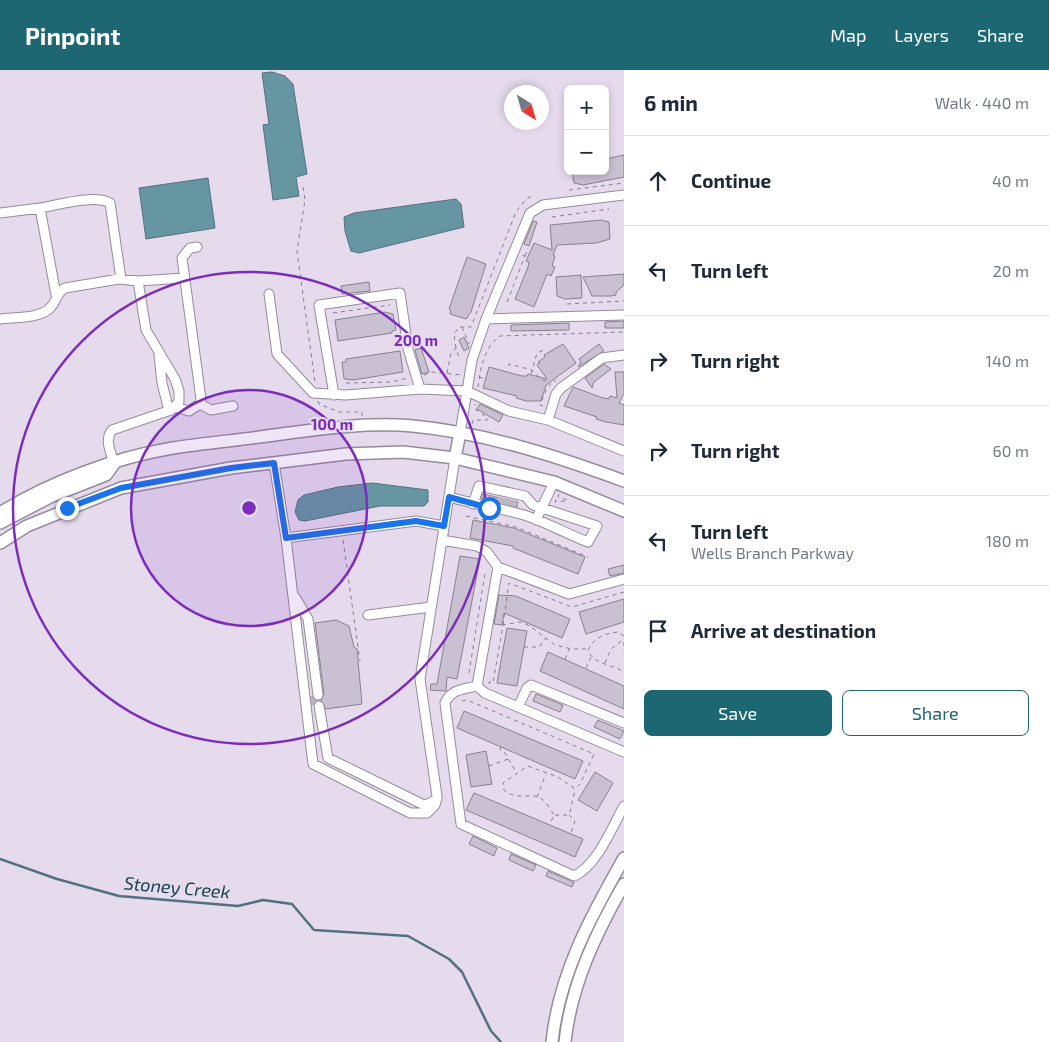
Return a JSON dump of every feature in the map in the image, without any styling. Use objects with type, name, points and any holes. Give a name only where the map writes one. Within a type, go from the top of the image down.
[{"type":"main road","points":[[0,513],[19,501],[68,478],[171,448],[350,426],[412,426],[460,433],[551,454],[624,481]]},
{"type":"main road","points":[[455,458],[460,433]]},
{"type":"main road","points":[[0,543],[35,522],[121,488],[231,468],[346,454],[403,452],[455,458],[554,482],[622,510]]},
{"type":"main road","points":[[0,523],[50,497],[106,475],[114,464]]},
{"type":"main road","points":[[552,1042],[563,985],[580,938],[624,858]]},
{"type":"main road","points":[[565,1042],[576,989],[592,943],[624,884]]},
{"type":"lane","points":[[460,433],[472,360],[486,319],[530,213],[543,205],[624,195]]},
{"type":"lane","points":[[0,213],[105,200],[110,204],[121,279]]},
{"type":"lane","points":[[0,319],[44,313],[53,305],[56,296],[40,208]]},
{"type":"lane","points":[[196,247],[190,248],[182,258],[200,404]]},
{"type":"lane","points":[[56,296],[65,288],[121,279],[138,281],[184,278]]},
{"type":"lane","points":[[114,464],[108,444],[108,437],[112,430],[172,409],[179,402],[179,391],[159,350],[146,330],[138,281]]},
{"type":"lane","points":[[334,395],[319,305],[400,293],[408,348],[420,389]]},
{"type":"lane","points":[[269,294],[275,345],[281,360],[313,393],[334,395],[420,389],[467,391],[509,411],[548,420],[624,450]]},
{"type":"lane","points":[[486,319],[624,315]]},
{"type":"lane","points":[[159,350],[162,383],[172,409]]},
{"type":"lane","points":[[548,420],[556,394],[561,388],[602,358],[624,355]]},
{"type":"lane","points":[[200,404],[211,410],[233,406]]},
{"type":"lane","points":[[172,409],[189,411],[200,404]]},
{"type":"lane","points":[[274,463],[286,538],[313,764],[410,813],[427,813],[432,810],[437,799],[420,679],[455,458]]},
{"type":"lane","points":[[536,520],[554,482]]},
{"type":"lane","points":[[449,497],[473,504],[491,500],[507,503],[536,520],[588,542],[597,526],[543,506],[533,505],[525,496],[507,503],[491,500],[479,486],[473,504]]},
{"type":"lane","points":[[286,538],[416,521],[444,526]]},
{"type":"lane","points":[[442,540],[477,546],[487,552],[498,567],[569,594],[624,579]]},
{"type":"lane","points":[[477,686],[498,567]]},
{"type":"lane","points":[[293,593],[302,607],[316,696]]},
{"type":"lane","points":[[368,615],[431,607]]},
{"type":"lane","points":[[518,707],[527,688],[531,685],[624,723]]},
{"type":"lane","points":[[477,686],[485,693],[624,752]]},
{"type":"lane","points":[[477,686],[456,690],[448,696],[445,703],[461,824],[574,876],[583,872],[591,864],[624,806]]},
{"type":"lane","points":[[317,706],[328,758],[422,804],[426,805],[437,799]]},
{"type":"path","points":[[569,190],[624,183]]},
{"type":"path","points":[[461,326],[471,327],[518,207],[534,195]]},
{"type":"path","points":[[552,217],[609,209]]},
{"type":"path","points":[[502,248],[508,251]]},
{"type":"path","points":[[507,302],[528,248]]},
{"type":"path","points":[[518,254],[525,256]]},
{"type":"path","points":[[568,304],[624,302]]},
{"type":"path","points":[[332,313],[390,305]]},
{"type":"path","points":[[461,326],[470,347]]},
{"type":"path","points":[[459,358],[454,334],[461,326]]},
{"type":"path","points":[[478,388],[481,365],[495,339],[500,336],[624,332]]},
{"type":"path","points":[[447,374],[451,353],[456,348]]},
{"type":"path","points":[[531,374],[537,354],[546,349]]},
{"type":"path","points":[[508,366],[509,364],[532,370],[540,378],[550,383]]},
{"type":"path","points":[[423,376],[432,372],[463,376]]},
{"type":"path","points":[[346,383],[391,382],[411,377]]},
{"type":"path","points":[[479,378],[486,379]]},
{"type":"path","points":[[472,424],[473,420],[487,420],[488,418],[475,409],[476,402]]},
{"type":"path","points":[[553,507],[556,500],[566,502],[567,500],[558,497],[559,493]]},
{"type":"path","points":[[466,516],[516,527],[588,557]]},
{"type":"path","points":[[341,536],[360,661]]},
{"type":"path","points":[[469,673],[485,573]]},
{"type":"path","points":[[488,688],[489,682],[493,683],[509,582],[572,607],[624,592]]},
{"type":"path","points":[[501,594],[507,595]]},
{"type":"path","points":[[503,625],[520,622],[530,626],[555,645],[589,649]]},
{"type":"path","points":[[604,664],[611,649],[624,638],[618,632],[603,636],[591,644],[589,649],[591,656],[596,661],[624,672]]},
{"type":"path","points":[[524,647],[539,647],[546,637]]},
{"type":"path","points":[[624,642],[624,651]]},
{"type":"path","points":[[565,659],[570,648]]},
{"type":"path","points":[[586,668],[591,656]]},
{"type":"path","points":[[462,701],[466,700],[479,704],[594,754],[580,784],[575,789],[572,808],[568,814]]},
{"type":"path","points":[[501,747],[500,750],[505,752],[516,773]]},
{"type":"path","points":[[489,766],[509,759]]},
{"type":"path","points":[[554,814],[542,799],[516,797],[504,790],[503,783],[528,766],[558,777],[575,789]]},
{"type":"path","points":[[537,798],[547,773]]},
{"type":"path","points":[[554,814],[568,814],[575,821],[571,833]]},
{"type":"path","points":[[550,824],[554,814]]},
{"type":"water","points":[[272,72],[285,76],[293,84],[307,174],[296,177],[299,196],[273,200],[263,125],[269,124],[262,73]]},
{"type":"water","points":[[208,178],[215,228],[146,239],[139,188]]},
{"type":"water","points":[[456,199],[461,204],[464,227],[359,253],[351,251],[345,231],[344,217],[354,213]]},
{"type":"water","points":[[372,483],[428,490],[428,502],[424,506],[380,506],[305,521],[299,520],[295,512],[298,500],[304,495],[338,487]]},
{"type":"building","points":[[624,155],[624,177],[583,185],[574,183],[573,175],[609,175],[609,158]]},
{"type":"building","points":[[601,220],[609,222],[610,239],[596,243],[557,245],[553,255],[555,256],[552,266],[555,267],[551,276],[547,274],[534,307],[515,299],[528,267],[529,262],[526,261],[534,243],[552,250],[550,225]]},
{"type":"building","points":[[533,221],[537,222],[529,246],[524,244]]},
{"type":"building","points":[[467,257],[486,264],[471,312],[466,319],[450,314],[451,310],[449,309]]},
{"type":"building","points":[[624,274],[624,285],[616,292],[616,295],[611,296],[592,296],[583,277]]},
{"type":"building","points":[[581,275],[582,298],[565,299],[557,296],[556,277]]},
{"type":"building","points":[[369,282],[370,291],[342,294],[341,286]]},
{"type":"building","points":[[385,312],[393,314],[396,330],[392,331],[392,333],[338,341],[335,320]]},
{"type":"building","points":[[624,321],[624,328],[605,328],[605,322]]},
{"type":"building","points":[[569,323],[569,330],[511,331],[511,325]]},
{"type":"building","points":[[464,337],[469,348],[464,351],[459,340]]},
{"type":"building","points":[[563,344],[576,363],[546,385],[541,401],[526,401],[516,398],[517,396],[483,388],[489,367],[522,376],[527,376],[528,374],[547,379],[537,365],[540,363],[538,362],[545,357],[544,355]]},
{"type":"building","points":[[599,344],[604,351],[578,367],[581,362],[579,359]]},
{"type":"building","points":[[421,348],[429,372],[422,374],[415,350]]},
{"type":"building","points":[[400,351],[403,372],[353,380],[344,379],[342,362],[346,362],[346,359]]},
{"type":"building","points":[[604,364],[611,369],[594,382],[592,388],[585,378]]},
{"type":"building","points":[[615,372],[624,372],[624,393],[619,403],[624,405],[624,425],[596,419],[597,417],[564,406],[573,387],[603,398],[609,399],[610,396],[617,398]]},
{"type":"building","points":[[480,404],[503,415],[499,422],[477,409]]},
{"type":"building","points":[[483,494],[518,502],[517,507],[481,498]]},
{"type":"building","points":[[473,520],[514,528],[585,557],[578,574],[513,548],[513,546],[470,538]]},
{"type":"building","points":[[460,556],[480,559],[457,679],[447,677],[446,691],[430,690],[431,684],[437,684]]},
{"type":"building","points":[[624,565],[624,573],[610,576],[608,569]]},
{"type":"building","points":[[499,595],[516,596],[570,619],[562,638],[504,613],[502,625],[494,624]]},
{"type":"building","points":[[624,599],[624,622],[586,634],[579,612]]},
{"type":"building","points":[[336,620],[349,626],[354,647],[357,649],[362,704],[326,709],[321,700],[324,694],[315,623]]},
{"type":"building","points":[[507,628],[527,631],[517,686],[497,683]]},
{"type":"building","points":[[548,652],[624,686],[624,709],[540,671]]},
{"type":"building","points":[[536,694],[563,705],[560,712],[533,701]]},
{"type":"building","points":[[464,711],[583,761],[575,779],[457,728]]},
{"type":"building","points":[[598,720],[624,731],[620,739],[594,727]]},
{"type":"building","points":[[486,751],[492,784],[471,787],[466,755]]},
{"type":"building","points":[[595,772],[613,783],[597,811],[578,800]]},
{"type":"building","points":[[474,793],[583,839],[575,857],[466,810]]},
{"type":"building","points":[[473,836],[497,848],[494,856],[469,844]]},
{"type":"building","points":[[511,854],[536,865],[533,871],[509,860]]},
{"type":"building","points":[[548,871],[574,882],[572,887],[546,876]]},
{"type":"waterway","name":"Stoney Creek","points":[[0,859],[57,879],[119,896],[238,906],[263,900],[292,904],[314,930],[408,936],[449,959],[462,972],[491,1031],[501,1042]]},
{"type":"tunnel","points":[[490,505],[492,496]]},
{"type":"tunnel","points":[[501,507],[503,498]]},
{"type":"tunnel","points":[[510,509],[512,500]]},
{"type":"tunnel","points":[[313,696],[314,706]]},
{"type":"route","points":[[67,508],[121,488],[231,468],[274,463],[286,538],[416,521],[444,526],[449,497],[489,508]]}]
